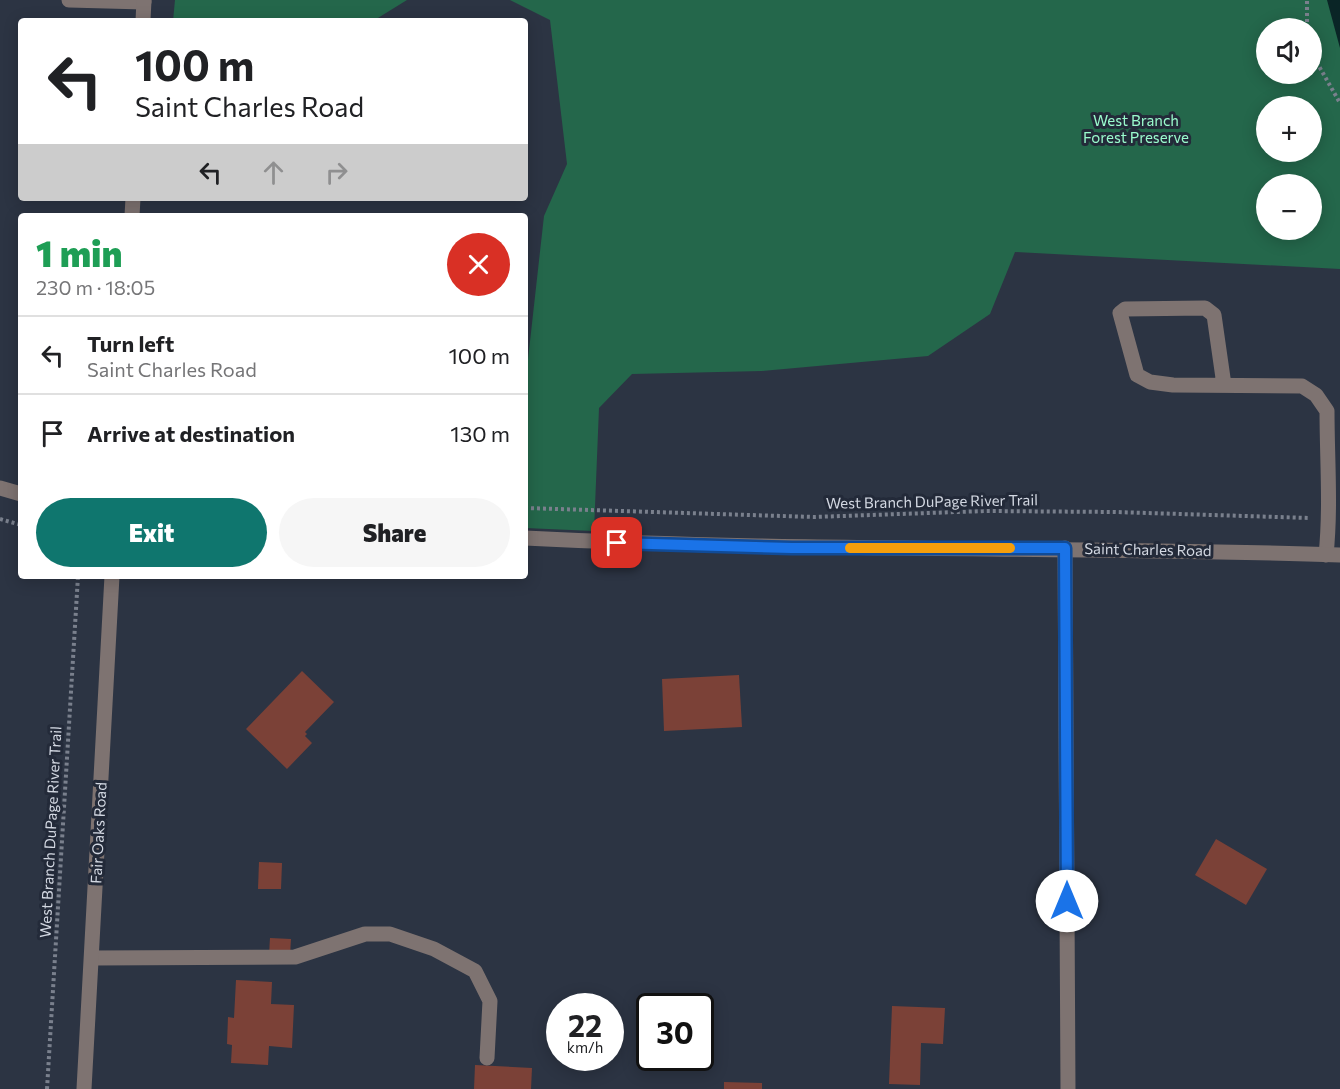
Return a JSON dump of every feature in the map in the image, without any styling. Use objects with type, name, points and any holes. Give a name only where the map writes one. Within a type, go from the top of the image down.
[{"type":"street","points":[[69,0],[144,1],[143,18]]},
{"type":"street","points":[[1224,385],[1214,315],[1205,308],[1125,309],[1120,314],[1137,375],[1150,382],[1173,385],[1302,386],[1324,403],[1327,411],[1327,490],[1333,555]]},
{"type":"street","points":[[0,488],[18,493]]},
{"type":"street","name":"Saint Charles Road","points":[[528,538],[686,546],[1065,548],[1333,555]]},
{"type":"street","points":[[1065,548],[1068,1089]]},
{"type":"street","name":"Fair Oaks Road","points":[[84,1089],[93,958],[112,579]]},
{"type":"street","points":[[93,958],[295,957],[365,934],[399,936],[434,949],[475,971],[490,1001],[487,1058]]},
{"type":"path","points":[[1307,0],[1307,18]]},
{"type":"path","points":[[1322,72],[1340,103]]},
{"type":"path","name":"West Branch DuPage River Trail","points":[[528,507],[813,517],[986,511],[1115,512],[1330,519]]},
{"type":"path","points":[[0,519],[18,524]]},
{"type":"path","name":"West Branch DuPage River Trail","points":[[46,1089],[78,579]]},
{"type":"green space","points":[[175,0],[407,0],[378,18],[173,18]]},
{"type":"green space","name":"West Branch Forest Preserve","points":[[510,0],[1340,0],[1340,269],[1015,252],[990,314],[928,356],[762,371],[632,374],[599,408],[594,531],[528,528],[528,359],[544,216],[567,164],[550,20]]},
{"type":"shaded area","points":[[1327,0],[1340,0],[1340,48]]},
{"type":"building","points":[[302,671],[334,702],[305,732],[307,734],[305,736],[312,743],[287,769],[246,729]]},
{"type":"building","points":[[739,675],[742,727],[664,731],[662,679]]},
{"type":"building","points":[[1216,839],[1267,869],[1246,905],[1195,875]]},
{"type":"building","points":[[259,862],[282,863],[281,889],[258,889]]},
{"type":"building","points":[[270,938],[291,939],[290,956],[269,955]]},
{"type":"building","points":[[236,980],[272,982],[271,1004],[294,1005],[292,1048],[269,1046],[268,1065],[231,1063],[232,1045],[227,1044],[228,1017],[234,1018]]},
{"type":"building","points":[[892,1006],[945,1008],[943,1044],[921,1043],[920,1085],[889,1084]]},
{"type":"building","points":[[475,1065],[532,1068],[531,1089],[474,1089]]},
{"type":"building","points":[[724,1082],[762,1083],[762,1089],[724,1089]]},
{"type":"slow traffic","points":[[850,548],[1010,548]]},
{"type":"route","points":[[617,543],[792,548],[1065,548],[1067,901]]}]
